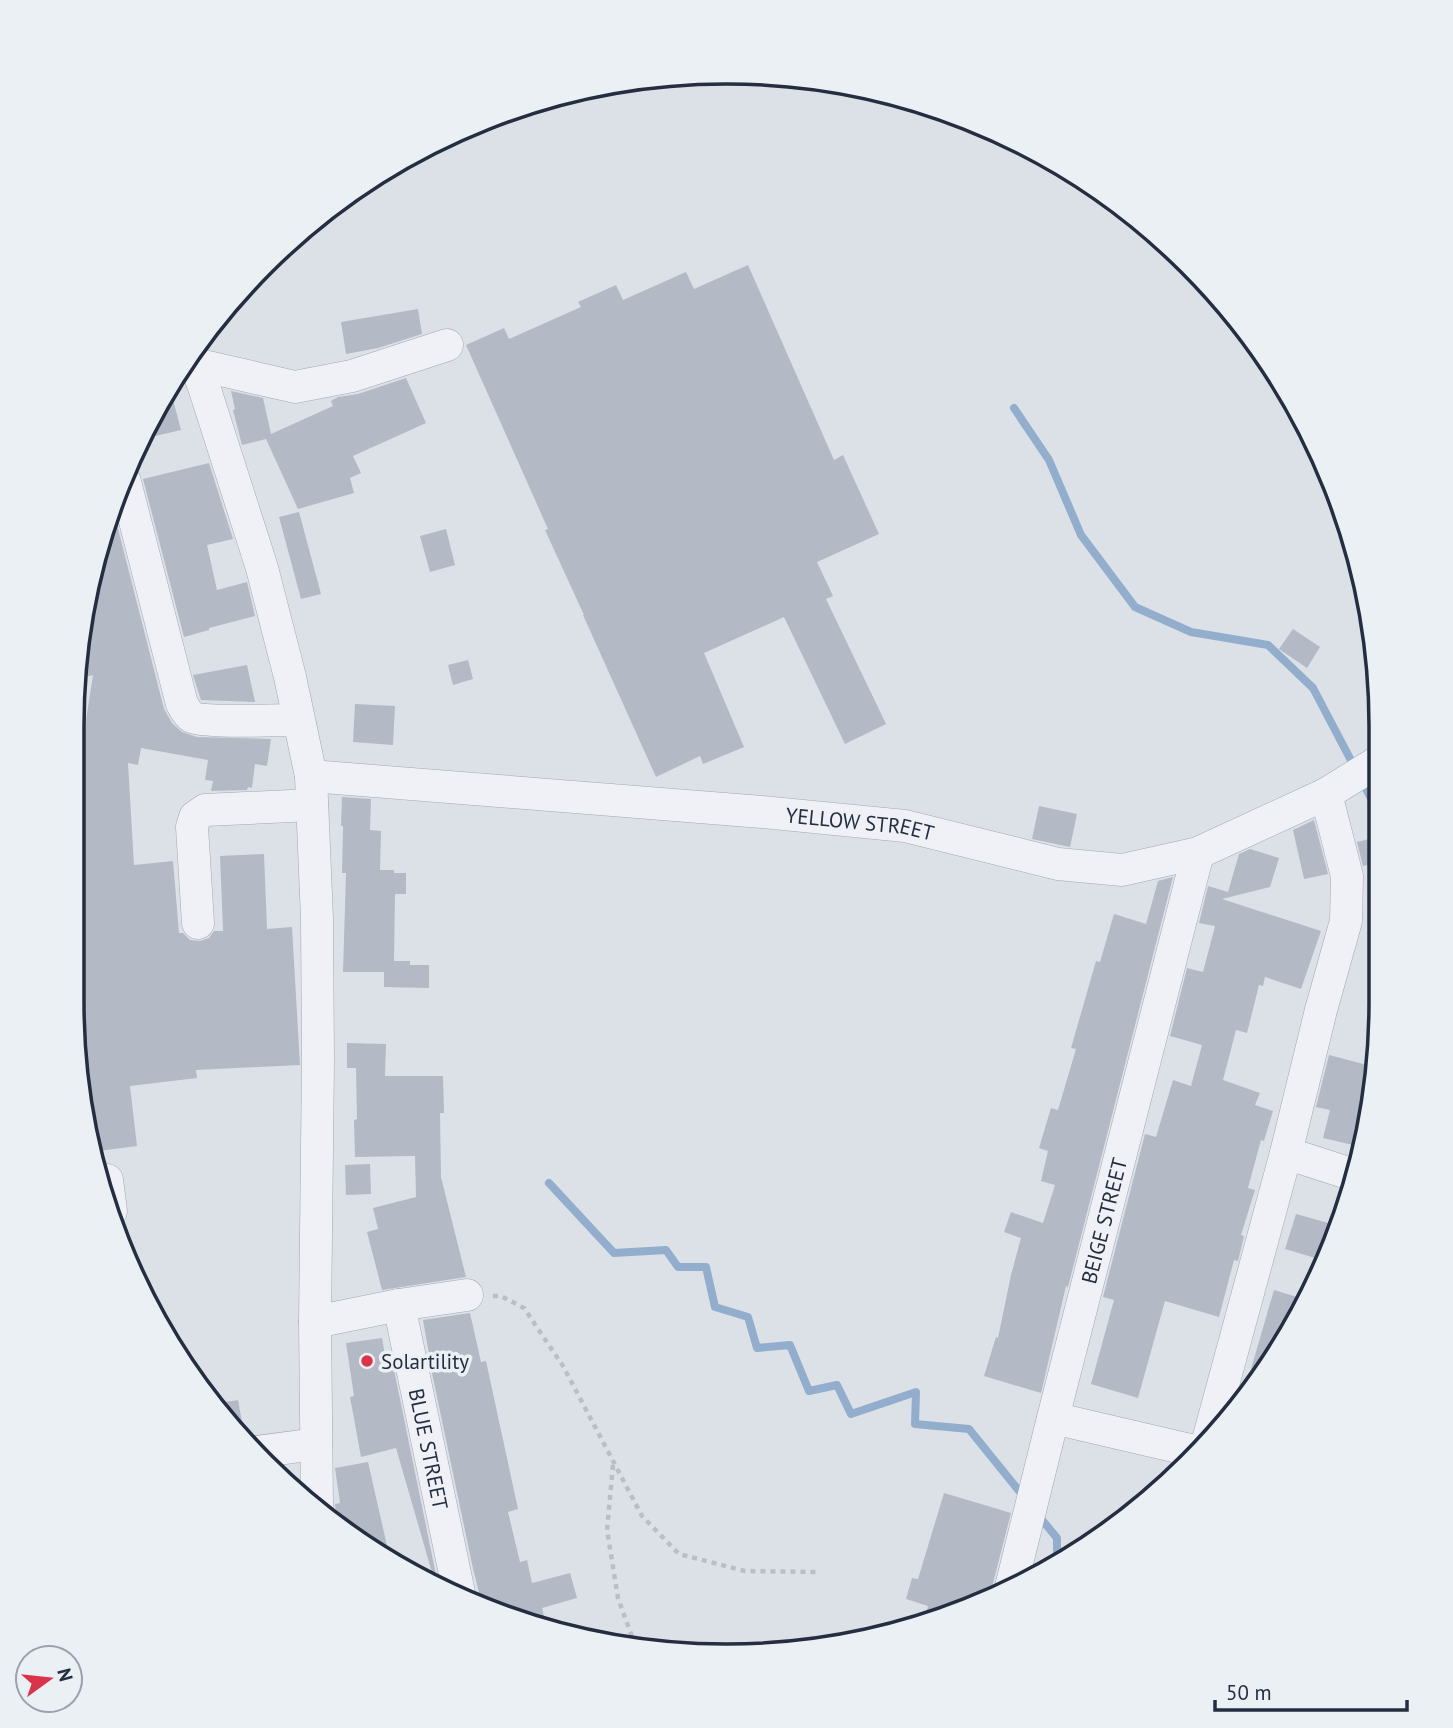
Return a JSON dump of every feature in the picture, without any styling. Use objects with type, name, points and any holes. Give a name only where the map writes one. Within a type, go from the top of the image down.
[{"type":"street","points":[[317,1496],[317,919],[311,790],[290,677],[262,568],[195,372],[295,387],[352,376],[447,345]]},
{"type":"street","points":[[128,494],[182,704],[190,716],[212,720],[298,720]]},
{"type":"street","name":"YELLOW STREET","points":[[198,923],[192,827],[195,817],[205,810],[311,790],[762,812],[905,826],[1058,864],[1122,870],[1198,853],[1331,791],[1369,767]]},
{"type":"street","points":[[1213,1421],[1346,921],[1347,876],[1331,791]]},
{"type":"street","name":"BEIGE STREET","points":[[1014,1577],[1198,853]]},
{"type":"street","points":[[1286,1153],[1346,1172]]},
{"type":"street","points":[[315,1322],[399,1305],[467,1296]]},
{"type":"street","name":"BLUE STREET","points":[[399,1305],[457,1585]]},
{"type":"street","points":[[1052,1418],[1187,1449]]},
{"type":"street","points":[[267,1451],[316,1444]]},
{"type":"path","points":[[467,1296],[501,1296],[524,1308],[563,1366],[642,1516],[679,1555],[745,1571],[818,1572]]},
{"type":"path","points":[[613,1464],[607,1530],[618,1598],[632,1637]]},
{"type":"building","points":[[748,265],[834,460],[843,455],[879,534],[817,562],[833,596],[826,599],[886,724],[845,744],[784,617],[704,653],[744,747],[703,764],[700,756],[656,777],[545,530],[548,529],[466,345],[504,328],[509,339],[581,307],[578,302],[616,285],[623,300],[686,272],[694,289]]},
{"type":"building","points":[[418,309],[422,334],[378,348],[346,354],[341,322]]},
{"type":"building","points":[[406,378],[426,423],[353,456],[361,473],[350,478],[354,493],[298,509],[266,439],[242,445],[231,391],[263,398],[271,434],[333,406],[331,401],[338,397],[358,394]]},
{"type":"building","points":[[173,400],[181,430],[153,437]]},
{"type":"building","points":[[209,463],[233,539],[207,545],[217,590],[247,582],[255,616],[184,637],[143,479]]},
{"type":"building","points":[[299,512],[321,594],[301,599],[279,517]]},
{"type":"building","points":[[117,524],[164,709],[172,723],[182,732],[197,737],[271,739],[267,766],[255,764],[252,788],[248,787],[247,790],[211,791],[213,781],[205,780],[208,760],[141,748],[138,765],[128,763],[134,865],[173,861],[179,933],[183,933],[190,940],[200,941],[209,938],[214,931],[223,931],[220,856],[264,854],[267,929],[292,927],[300,1065],[196,1070],[197,1078],[130,1086],[137,1146],[102,1151],[89,1085],[84,1001],[84,733],[93,675],[86,677],[89,643],[96,601]]},
{"type":"building","points":[[446,529],[455,565],[430,572],[420,536]]},
{"type":"building","points":[[1293,629],[1320,647],[1307,668],[1279,649]]},
{"type":"building","points":[[468,660],[473,679],[453,685],[448,665]]},
{"type":"building","points":[[247,665],[255,702],[201,700],[193,675]]},
{"type":"building","points":[[355,704],[395,706],[393,745],[353,742]]},
{"type":"building","points":[[342,797],[371,799],[370,830],[381,831],[380,870],[406,873],[406,894],[395,894],[394,961],[410,961],[410,965],[429,965],[429,988],[384,987],[384,972],[343,972],[346,873],[342,873]]},
{"type":"building","points":[[1039,806],[1077,814],[1070,847],[1032,839]]},
{"type":"building","points":[[1314,820],[1328,874],[1304,879],[1293,830]]},
{"type":"building","points":[[1369,839],[1369,865],[1363,866],[1357,842]]},
{"type":"building","points":[[1250,849],[1279,858],[1270,887],[1222,899],[1321,931],[1301,989],[1265,977],[1263,986],[1259,985],[1247,1033],[1236,1030],[1223,1080],[1260,1093],[1255,1105],[1273,1111],[1264,1141],[1261,1140],[1248,1188],[1255,1190],[1241,1235],[1244,1236],[1238,1261],[1234,1260],[1219,1317],[1165,1301],[1138,1398],[1091,1384],[1114,1300],[1103,1297],[1145,1134],[1156,1137],[1173,1080],[1191,1086],[1202,1045],[1170,1036],[1187,968],[1203,972],[1215,926],[1199,923],[1208,886],[1228,892],[1239,854]]},
{"type":"building","points":[[1173,877],[1068,1287],[1066,1286],[1041,1393],[984,1376],[996,1337],[998,1338],[1021,1238],[1004,1232],[1011,1212],[1043,1223],[1055,1185],[1041,1181],[1048,1151],[1039,1148],[1051,1108],[1058,1110],[1076,1049],[1071,1048],[1096,961],[1100,962],[1114,914],[1146,924],[1158,881]]},
{"type":"building","points":[[347,1043],[386,1044],[385,1076],[443,1076],[444,1113],[440,1113],[441,1177],[466,1277],[382,1290],[367,1232],[378,1229],[373,1208],[416,1197],[415,1156],[355,1157],[356,1068],[347,1068]]},
{"type":"building","points":[[1329,1055],[1366,1065],[1353,1145],[1323,1138],[1330,1110],[1316,1107]]},
{"type":"building","points":[[370,1164],[371,1194],[346,1195],[345,1165]]},
{"type":"building","points":[[1296,1214],[1329,1223],[1315,1258],[1285,1249]]},
{"type":"building","points":[[1274,1290],[1297,1297],[1283,1323],[1250,1374]]},
{"type":"building","points":[[470,1313],[481,1362],[486,1361],[518,1509],[508,1512],[520,1562],[527,1560],[532,1583],[570,1573],[577,1598],[542,1608],[544,1617],[479,1594],[423,1320]]},
{"type":"building","points":[[382,1338],[386,1361],[392,1360],[436,1575],[432,1573],[396,1448],[361,1457],[350,1397],[354,1396],[346,1343]]},
{"type":"building","points":[[238,1400],[242,1424],[224,1402]]},
{"type":"building","points":[[368,1462],[387,1547],[337,1512],[335,1504],[340,1503],[335,1468]]},
{"type":"building","points":[[944,1493],[1011,1513],[993,1586],[927,1612],[928,1606],[906,1599],[912,1578],[918,1579]]},
{"type":"waterway","points":[[1014,408],[1049,460],[1081,535],[1135,607],[1191,632],[1268,645],[1313,688],[1355,768]]},
{"type":"waterway","points":[[1361,779],[1369,795]]},
{"type":"waterway","points":[[549,1183],[614,1253],[666,1250],[678,1267],[706,1267],[715,1307],[748,1317],[757,1348],[790,1345],[809,1391],[837,1385],[851,1414],[916,1392],[915,1424],[969,1429],[1024,1497]]},
{"type":"waterway","points":[[1038,1515],[1057,1538],[1057,1552]]},
{"type":"place","name":"Solartility","points":[[367,1361]]}]
